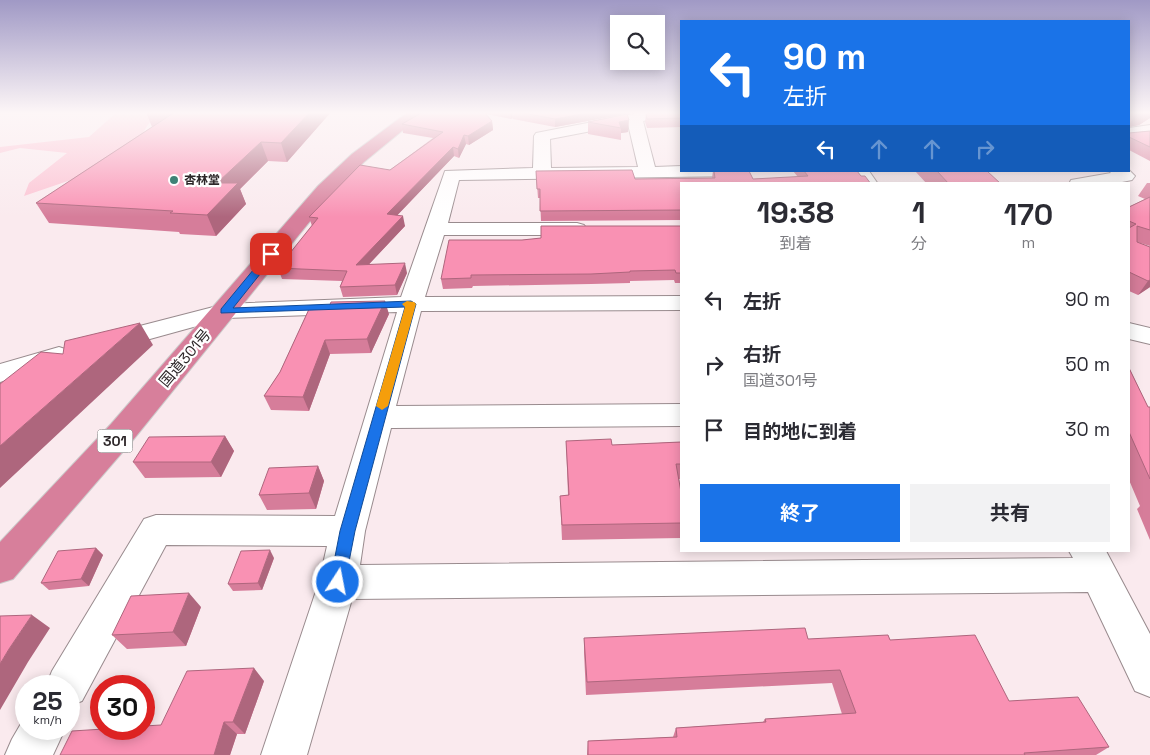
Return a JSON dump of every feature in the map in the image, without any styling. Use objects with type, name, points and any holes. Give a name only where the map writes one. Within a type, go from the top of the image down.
[{"type":"highway","name":"国道301号","points":[[0,567],[122,432],[347,166],[369,147]]},
{"type":"street","points":[[542,147],[542,173]]},
{"type":"street","points":[[641,147],[648,173]]},
{"type":"street","points":[[284,755],[338,582],[348,531],[379,417],[451,174],[694,172]]},
{"type":"street","points":[[860,172],[867,182]]},
{"type":"street","points":[[1090,182],[1126,176],[1120,172]]},
{"type":"street","points":[[436,229],[593,228]]},
{"type":"street","points":[[0,373],[225,311],[411,304],[680,303]]},
{"type":"street","points":[[1130,331],[1150,336]]},
{"type":"street","points":[[379,417],[680,415]]},
{"type":"street","points":[[73,675],[156,530],[348,531]]},
{"type":"street","points":[[338,582],[1092,563],[1150,676]]},
{"type":"street","points":[[28,755],[37,740]]},
{"type":"shaded area","points":[[0,147],[136,147],[103,169],[24,196],[29,183],[67,153],[20,148],[0,153]]},
{"type":"building","name":"杏林堂","points":[[121,147],[255,147],[217,183],[238,183],[207,215],[170,213],[173,211],[36,203]]},
{"type":"building","points":[[422,147],[453,147],[387,214],[403,216],[356,265],[405,263],[395,285],[340,287],[347,271],[278,268],[318,218],[309,217],[360,165],[390,170]]},
{"type":"building","points":[[632,170],[635,179],[715,178],[714,172],[750,172],[753,179],[808,176],[805,172],[858,172],[861,176],[865,176],[870,182],[680,182],[680,210],[540,211],[540,189],[537,189],[536,171]]},
{"type":"building","points":[[938,172],[988,172],[999,182],[947,182]]},
{"type":"building","points":[[1150,197],[1150,230],[1137,226],[1137,242],[1150,247],[1150,280],[1148,281],[1130,272],[1130,227],[1136,224],[1130,221],[1130,207]]},
{"type":"building","points":[[541,226],[680,226],[680,273],[676,273],[675,270],[630,271],[591,274],[471,275],[471,278],[441,279],[449,240],[522,240],[541,238]]},
{"type":"building","points":[[385,301],[367,339],[325,340],[303,397],[264,396],[280,372],[310,307],[329,307],[331,302]]},
{"type":"building","points":[[140,323],[0,446],[0,384],[41,352],[63,354],[65,341]]},
{"type":"building","points":[[1130,370],[1148,407],[1150,407],[1150,479],[1130,434]]},
{"type":"building","points":[[225,436],[211,462],[133,462],[149,437]]},
{"type":"building","points":[[611,439],[612,445],[680,442],[680,464],[676,464],[680,486],[680,523],[562,525],[560,496],[569,495],[566,441]]},
{"type":"building","points":[[318,466],[309,493],[259,495],[269,468]]},
{"type":"building","points":[[96,548],[81,579],[41,583],[58,551]]},
{"type":"building","points":[[270,550],[258,583],[228,584],[241,551]]},
{"type":"building","points":[[189,593],[173,632],[112,635],[131,596]]},
{"type":"building","points":[[32,615],[9,649],[0,664],[0,616]]},
{"type":"building","points":[[805,628],[808,639],[888,635],[890,640],[975,635],[1009,701],[1078,697],[1109,747],[1024,753],[1025,755],[588,755],[588,741],[677,737],[676,728],[766,722],[765,719],[856,713],[840,670],[587,682],[584,638]]},
{"type":"building","points":[[254,668],[233,722],[224,722],[214,755],[60,755],[68,740],[80,740],[80,730],[90,730],[90,740],[155,740],[155,725],[161,725],[187,671]]},
{"type":"slow traffic","points":[[382,406],[411,304],[407,304]]},
{"type":"place","name":"杏林堂","points":[[174,180]]},
{"type":"route","points":[[271,254],[225,311],[411,304],[348,531],[338,582]]}]
